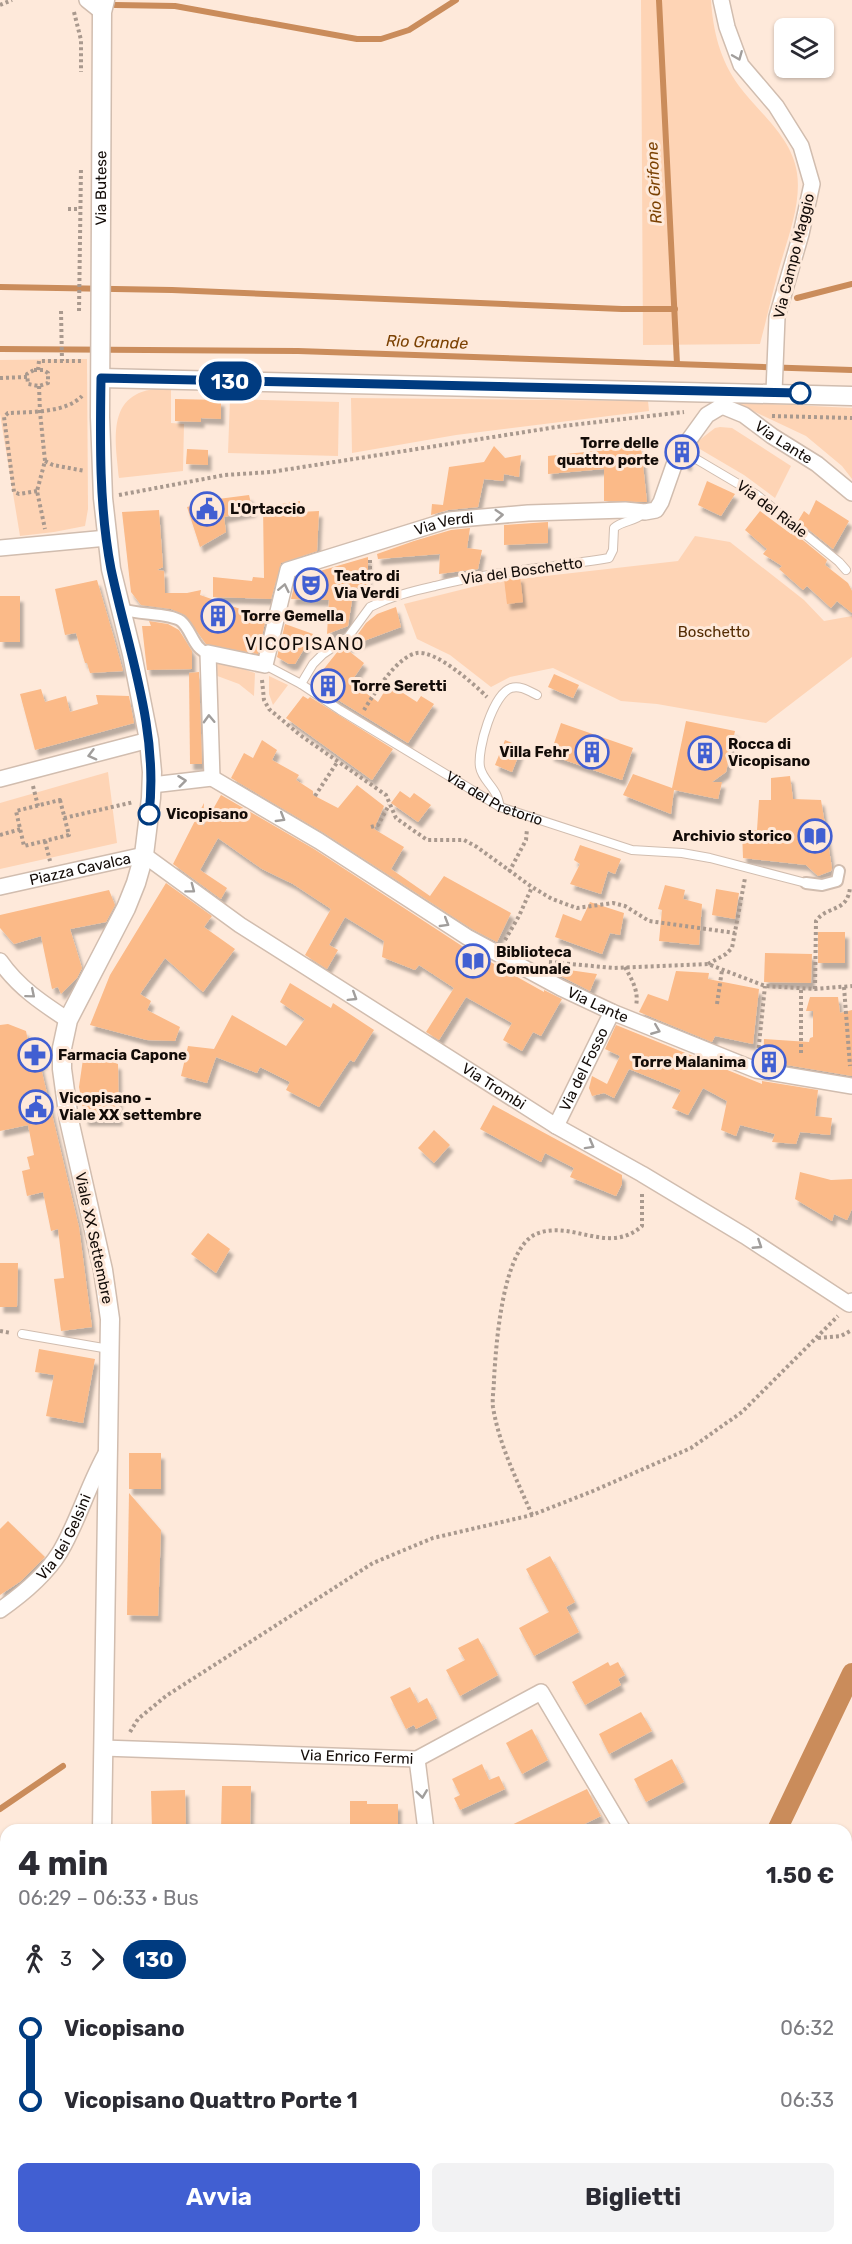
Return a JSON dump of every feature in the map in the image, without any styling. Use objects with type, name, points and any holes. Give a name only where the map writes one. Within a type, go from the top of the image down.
[{"type":"street","points":[[87,0],[104,6]]},
{"type":"street","name":"Via Campo Maggio","points":[[721,0],[727,27],[741,65],[777,106],[801,146],[812,184],[801,234],[777,317],[774,383]]},
{"type":"street","name":"Via Butese","points":[[104,6],[102,327],[93,360],[101,378],[102,473],[107,538]]},
{"type":"street","points":[[101,378],[722,399],[774,383],[852,396]]},
{"type":"street","points":[[689,450],[707,415],[722,399]]},
{"type":"street","name":"Via Lante","points":[[722,399],[772,436],[817,464],[852,493]]},
{"type":"street","points":[[645,512],[656,510],[661,502],[674,465]]},
{"type":"street","name":"Via Verdi","points":[[265,665],[288,570],[449,520],[590,510],[645,512]]},
{"type":"street","points":[[0,548],[107,538]]},
{"type":"street","name":"Piazza Cavalca","points":[[0,887],[144,855],[151,791],[149,740],[122,609],[111,569],[107,538]]},
{"type":"street","points":[[122,609],[134,614],[171,617],[181,621],[196,645],[202,651],[208,652],[212,778],[151,791]]},
{"type":"street","name":"Via del Pretorio","points":[[208,652],[265,665]]},
{"type":"street","points":[[0,779],[149,740]]},
{"type":"street","name":"Via Lante","points":[[212,778],[319,841],[497,954],[612,1012],[756,1070],[852,1088]]},
{"type":"street","name":"Viale XX Settembre","points":[[103,1824],[112,1748],[108,1450],[110,1319],[103,1270],[63,1092],[62,1048],[68,1020],[126,908],[144,855]]},
{"type":"street","name":"Via Trombi","points":[[144,855],[240,925],[556,1126],[745,1236],[850,1303]]},
{"type":"street","points":[[806,883],[822,885],[835,882],[839,872]]},
{"type":"street","points":[[0,961],[9,974],[32,996],[68,1020]]},
{"type":"street","name":"Via del Fosso","points":[[556,1126],[612,1012]]},
{"type":"street","name":"Via dei Gelsini","points":[[0,1610],[31,1588],[60,1552],[95,1472],[108,1450]]},
{"type":"street","name":"Via Enrico Fermi","points":[[112,1748],[417,1759],[541,1692],[619,1824]]},
{"type":"street","points":[[417,1759],[425,1824]]},
{"type":"lane","name":"Via del Riale","points":[[689,450],[757,495],[846,570]]},
{"type":"lane","name":"Via del Boschetto","points":[[370,607],[390,597],[465,578],[509,570],[609,558],[613,550],[614,528],[621,522],[639,518],[645,512]]},
{"type":"lane","points":[[301,684],[313,664],[322,654],[348,637],[370,607]]},
{"type":"lane","name":"Via del Pretorio","points":[[265,665],[301,684],[357,721],[503,808],[632,850],[682,853],[806,883]]},
{"type":"lane","points":[[503,808],[482,776],[479,753],[482,740],[504,692],[513,687],[523,688],[537,695]]},
{"type":"lane","points":[[22,1334],[110,1349]]},
{"type":"path","points":[[0,6],[12,0]]},
{"type":"path","points":[[72,9],[76,16],[81,40],[82,83]]},
{"type":"path","points":[[79,311],[81,164]]},
{"type":"path","points":[[61,311],[62,358]]},
{"type":"path","points":[[39,370],[39,361],[62,358],[93,360]]},
{"type":"path","points":[[39,370],[45,371],[49,376],[48,383],[39,386],[28,384],[27,377],[30,371],[39,370]]},
{"type":"path","points":[[0,378],[27,377]]},
{"type":"path","points":[[39,386],[45,461],[37,491],[47,544]]},
{"type":"path","points":[[37,491],[18,494],[14,492],[4,417],[8,413],[48,412],[77,401],[84,394]]},
{"type":"path","points":[[103,498],[225,475],[271,472],[563,426],[686,411],[707,415]]},
{"type":"path","points":[[744,415],[852,418]]},
{"type":"path","points":[[45,461],[52,465],[80,471],[102,473]]},
{"type":"path","points":[[369,545],[370,607]]},
{"type":"path","points":[[357,721],[388,674],[417,653],[431,656],[452,667],[496,706]]},
{"type":"path","points":[[265,665],[262,691],[269,709],[300,735],[386,795],[396,818],[427,840],[464,840],[532,887],[552,899],[577,908],[613,903],[625,906],[649,921],[735,933]]},
{"type":"path","points":[[315,796],[338,761]]},
{"type":"path","points":[[64,818],[151,791]]},
{"type":"path","points":[[60,800],[64,818],[69,836],[24,846],[16,811],[60,800]]},
{"type":"path","points":[[371,827],[378,825],[389,804]]},
{"type":"path","points":[[503,808],[510,818],[524,825],[528,834],[508,872]]},
{"type":"path","points":[[0,835],[21,829]]},
{"type":"path","points":[[815,989],[816,921],[820,916],[842,906],[848,897],[849,882]]},
{"type":"path","points":[[497,954],[519,916],[532,887]]},
{"type":"path","points":[[708,964],[731,950],[742,891]]},
{"type":"path","points":[[512,962],[625,967],[708,964],[765,986],[801,989],[852,986]]},
{"type":"path","points":[[625,967],[635,986],[637,998],[634,1011]]},
{"type":"path","points":[[717,1004],[722,970]]},
{"type":"path","points":[[759,1046],[765,986]]},
{"type":"path","points":[[844,987],[850,1066]]},
{"type":"path","points":[[801,989],[801,1053]]},
{"type":"path","points":[[532,1515],[508,1462],[493,1406],[496,1344],[503,1299],[516,1254],[534,1235],[552,1230],[612,1239],[634,1233],[642,1226],[642,1174]]},
{"type":"path","points":[[112,1748],[138,1719],[166,1696],[373,1563],[433,1538],[532,1515],[690,1448],[742,1412],[850,1303]]},
{"type":"path","points":[[817,1338],[841,1336],[852,1330]]},
{"type":"green space","points":[[641,0],[711,0],[722,56],[732,76],[774,126],[794,160],[798,186],[795,212],[760,344],[643,345]]},
{"type":"green space","points":[[87,359],[88,509],[85,526],[20,536],[0,414],[0,360]]},
{"type":"green space","points":[[155,389],[171,389],[171,423],[184,424],[183,471],[119,478],[116,436],[121,411],[128,401],[139,393]]},
{"type":"green space","points":[[351,398],[648,401],[649,411],[456,435],[352,453]]},
{"type":"green space","points":[[230,399],[339,402],[338,456],[228,453]]},
{"type":"green space","points":[[734,402],[852,408],[852,479],[842,466],[806,436]]},
{"type":"green space","points":[[715,428],[732,428],[791,466],[775,498],[744,475],[693,445]]},
{"type":"green space","name":"Boschetto","points":[[695,536],[730,542],[804,600],[824,621],[852,616],[852,657],[766,723],[657,704],[621,701],[553,668],[510,677],[491,687],[450,655],[417,639],[404,604],[492,582],[678,561]]},
{"type":"green space","points":[[215,660],[255,673],[254,696],[239,684],[212,674]]},
{"type":"green space","points":[[269,676],[288,685],[273,705],[269,694]]},
{"type":"green space","points":[[108,772],[117,843],[0,869],[0,803]]},
{"type":"building","points":[[175,399],[221,400],[221,419],[201,418],[201,422],[175,421]]},
{"type":"building","points":[[676,443],[680,452],[686,454],[689,462],[687,466],[678,456],[669,456]]},
{"type":"building","points":[[494,446],[505,458],[521,455],[519,477],[504,474],[503,481],[484,479],[478,507],[448,510],[431,515],[432,504],[443,505],[449,467],[484,462]]},
{"type":"building","points":[[641,446],[647,502],[604,501],[604,469],[548,474],[548,456]]},
{"type":"building","points":[[187,449],[208,450],[208,465],[186,464]]},
{"type":"building","points":[[707,481],[735,494],[721,516],[698,505]]},
{"type":"building","points":[[249,495],[253,511],[224,517],[226,532],[200,547],[187,507],[218,499]]},
{"type":"building","points":[[816,500],[849,521],[833,549],[798,521],[804,511],[809,515]]},
{"type":"building","points":[[300,501],[300,512],[319,511],[317,551],[281,563],[271,599],[213,597],[213,577],[252,581],[253,577],[264,578],[263,507]]},
{"type":"building","points":[[159,510],[163,567],[157,570],[164,571],[165,593],[187,593],[201,590],[200,595],[266,618],[258,654],[206,644],[185,615],[171,609],[141,605],[131,592],[122,512]]},
{"type":"building","points":[[760,511],[791,534],[793,532],[827,560],[825,565],[848,583],[852,591],[852,613],[837,601],[831,608],[807,586],[803,590],[779,569],[782,566],[763,554],[767,549],[745,530]]},
{"type":"building","points":[[548,522],[548,543],[504,545],[504,525]]},
{"type":"building","points":[[470,528],[467,548],[482,550],[478,569],[439,574],[440,554],[378,559],[377,554],[414,541],[451,530]]},
{"type":"building","points":[[368,557],[368,587],[354,588],[348,626],[327,634],[329,600],[291,599],[296,578]]},
{"type":"building","points":[[520,576],[523,602],[507,604],[504,579]]},
{"type":"building","points":[[97,580],[123,671],[90,673],[76,633],[65,635],[55,589]]},
{"type":"building","points":[[0,596],[20,596],[20,642],[0,642]]},
{"type":"building","points":[[396,607],[401,627],[345,648],[364,663],[351,682],[378,702],[389,684],[417,702],[421,696],[434,704],[408,743],[317,687],[327,674],[323,670],[338,651],[353,641],[366,623],[377,614]]},
{"type":"building","points":[[149,621],[168,624],[179,630],[192,651],[192,669],[147,670],[142,626],[151,626]]},
{"type":"building","points":[[285,624],[313,634],[295,664],[289,664],[277,657]]},
{"type":"building","points":[[199,672],[202,764],[190,764],[189,673]]},
{"type":"building","points":[[554,674],[579,685],[573,698],[548,687]]},
{"type":"building","points":[[41,689],[45,702],[66,696],[70,712],[98,704],[96,695],[129,696],[134,723],[35,750],[20,694]]},
{"type":"building","points":[[303,696],[308,699],[310,697],[393,749],[372,780],[286,718]]},
{"type":"building","points":[[686,721],[735,731],[726,772],[712,782],[722,782],[718,799],[674,790],[671,814],[623,795],[633,774],[672,788]]},
{"type":"building","name":"Villa Fehr","points":[[561,723],[633,748],[622,780],[550,755]]},
{"type":"building","points":[[262,740],[277,750],[272,760],[299,775],[296,780],[313,791],[313,795],[338,808],[357,785],[384,806],[374,829],[404,847],[391,869],[430,896],[444,876],[511,913],[497,942],[472,929],[324,833],[231,778],[244,753],[253,758]]},
{"type":"building","points":[[505,740],[522,747],[512,772],[495,765]]},
{"type":"building","points":[[790,776],[793,799],[821,800],[832,868],[831,871],[818,876],[806,865],[743,858],[742,830],[757,830],[759,800],[771,800],[771,778]]},
{"type":"building","points":[[400,791],[410,798],[414,793],[431,805],[418,822],[391,803]]},
{"type":"building","points":[[221,795],[314,849],[462,946],[544,992],[544,990],[562,999],[541,1036],[533,1032],[522,1051],[503,1040],[512,1023],[466,997],[439,1040],[426,1032],[454,988],[419,965],[415,970],[382,957],[384,941],[345,917],[329,945],[338,950],[327,969],[305,955],[331,909],[293,884],[262,869],[218,838],[200,870],[227,888],[221,899],[173,864],[204,803],[203,827]]},
{"type":"building","points":[[580,845],[621,859],[615,874],[608,871],[601,894],[570,884],[580,864],[574,860]]},
{"type":"building","points":[[166,883],[212,916],[204,927],[235,949],[203,992],[165,958],[140,994],[151,1001],[147,1010],[180,1027],[175,1041],[147,1040],[90,1025],[110,975]]},
{"type":"building","points":[[665,885],[685,890],[683,899],[702,904],[699,945],[659,941],[662,910],[658,909]]},
{"type":"building","points":[[716,889],[739,893],[735,919],[712,915]]},
{"type":"building","points":[[109,890],[115,905],[106,922],[70,929],[82,968],[77,978],[61,994],[58,987],[52,989],[41,936],[14,944],[0,928],[0,915]]},
{"type":"building","points":[[590,902],[624,913],[620,935],[610,933],[602,954],[555,937],[563,914],[581,921]]},
{"type":"building","points":[[818,932],[845,932],[845,963],[818,963]]},
{"type":"building","points":[[765,953],[812,954],[811,983],[764,982]]},
{"type":"building","points":[[541,966],[597,974],[590,991]]},
{"type":"building","points":[[676,971],[709,973],[708,979],[759,989],[753,1044],[715,1036],[712,1042],[639,1012],[648,994],[668,1001]]},
{"type":"building","points":[[290,983],[331,1008],[333,1003],[374,1030],[354,1062],[350,1060],[319,1107],[286,1090],[290,1082],[260,1067],[257,1073],[216,1057],[207,1083],[181,1076],[188,1046],[214,1049],[232,1015],[286,1046],[305,1019],[280,1002]]},
{"type":"building","points":[[810,997],[838,997],[840,1013],[852,1010],[852,1076],[763,1061],[764,1039],[809,1042],[813,1037],[813,1011],[806,1011]]},
{"type":"building","points":[[8,1024],[26,1031],[28,1041],[39,1040],[44,1063],[40,1064],[79,1227],[92,1327],[61,1331],[54,1279],[64,1278],[58,1229],[51,1231],[43,1192],[27,1196],[22,1171],[30,1169],[27,1157],[34,1155],[28,1125],[0,1131],[0,1025]]},
{"type":"building","points":[[616,1025],[762,1084],[762,1081],[818,1090],[815,1116],[832,1118],[830,1135],[800,1132],[796,1144],[772,1142],[775,1134],[740,1125],[736,1136],[721,1130],[727,1101],[703,1088],[688,1115],[672,1108],[681,1090],[629,1069],[614,1098],[604,1093],[592,1096],[589,1088],[592,1076],[607,1084],[620,1056],[605,1049]]},
{"type":"building","points":[[84,1052],[118,1064],[119,1120],[85,1120],[79,1087]]},
{"type":"building","points":[[493,1105],[622,1175],[622,1184],[616,1196],[570,1177],[574,1168],[545,1153],[541,1162],[480,1129]]},
{"type":"building","points":[[434,1130],[450,1145],[434,1163],[418,1148]]},
{"type":"building","points":[[800,1172],[831,1180],[852,1179],[852,1209],[847,1220],[834,1214],[832,1221],[795,1199]]},
{"type":"building","points":[[208,1233],[230,1249],[216,1273],[191,1254]]},
{"type":"building","points":[[0,1263],[18,1263],[17,1307],[0,1307]]},
{"type":"building","points":[[39,1349],[95,1359],[83,1423],[46,1416],[54,1375],[35,1372]]},
{"type":"building","points":[[129,1453],[161,1453],[161,1489],[129,1489]]},
{"type":"building","points":[[129,1493],[161,1530],[158,1616],[127,1615]]},
{"type":"building","points":[[8,1521],[45,1557],[21,1581],[0,1595],[0,1529]]},
{"type":"building","points":[[550,1556],[575,1602],[566,1607],[579,1632],[534,1656],[519,1628],[549,1612],[526,1569]]},
{"type":"building","points":[[478,1638],[498,1675],[460,1696],[446,1670],[465,1660],[458,1648]]},
{"type":"building","points":[[608,1662],[610,1666],[618,1662],[625,1675],[618,1679],[621,1685],[585,1705],[572,1682]]},
{"type":"building","points":[[410,1687],[418,1703],[427,1698],[437,1718],[416,1729],[414,1725],[406,1729],[390,1697]]},
{"type":"building","points":[[641,1712],[652,1731],[609,1754],[599,1734]]},
{"type":"building","points":[[532,1729],[548,1760],[522,1774],[506,1743]]},
{"type":"building","points":[[672,1759],[684,1782],[646,1802],[634,1779]]},
{"type":"building","points":[[482,1764],[489,1780],[499,1776],[505,1789],[460,1810],[454,1798],[460,1795],[452,1779]]},
{"type":"building","points":[[222,1786],[251,1786],[250,1824],[221,1824]]},
{"type":"building","points":[[587,1789],[601,1816],[584,1824],[514,1824]]},
{"type":"building","points":[[185,1790],[186,1824],[152,1824],[151,1791]]},
{"type":"building","points":[[350,1801],[367,1801],[367,1804],[398,1804],[398,1824],[350,1824]]},
{"type":"waterway","points":[[115,5],[175,6],[357,39],[381,39],[409,30],[456,0]]},
{"type":"waterway","name":"Rio Grifone","points":[[659,0],[677,364]]},
{"type":"waterway","points":[[797,298],[852,284]]},
{"type":"waterway","points":[[0,287],[172,290],[622,309],[675,309]]},
{"type":"waterway","name":"Rio Grande","points":[[0,349],[298,351],[852,370]]},
{"type":"waterway","points":[[780,1824],[852,1673]]},
{"type":"waterway","points":[[0,1809],[63,1766]]},
{"type":"tunnel","points":[[674,465],[686,444]]},
{"type":"bus line","name":"130","points":[[149,814],[152,772],[149,740],[132,654],[111,569],[107,538],[102,473],[101,378],[800,393]]},
{"type":"place","name":"Torre delle quattro porte","points":[[682,452]]},
{"type":"place","name":"L'Ortaccio","points":[[207,509]]},
{"type":"place","name":"Teatro di Via Verdi","points":[[311,585]]},
{"type":"place","name":"Torre Gemella","points":[[218,616]]},
{"type":"place","name":"Torre Seretti","points":[[328,686]]},
{"type":"place","name":"Villa Fehr","points":[[592,752]]},
{"type":"place","name":"Rocca di Vicopisano","points":[[705,753]]},
{"type":"place","name":"Vicopisano","points":[[149,814]]},
{"type":"place","name":"Archivio storico","points":[[815,836]]},
{"type":"place","name":"Biblioteca Comunale","points":[[473,961]]},
{"type":"place","name":"Farmacia Capone","points":[[35,1055]]},
{"type":"place","name":"Torre Malanima","points":[[769,1062]]},
{"type":"place","name":"Vicopisano - Viale XX settembre","points":[[36,1107]]},
{"type":"district","name":"VICOPISANO","points":[[305,644]]}]
